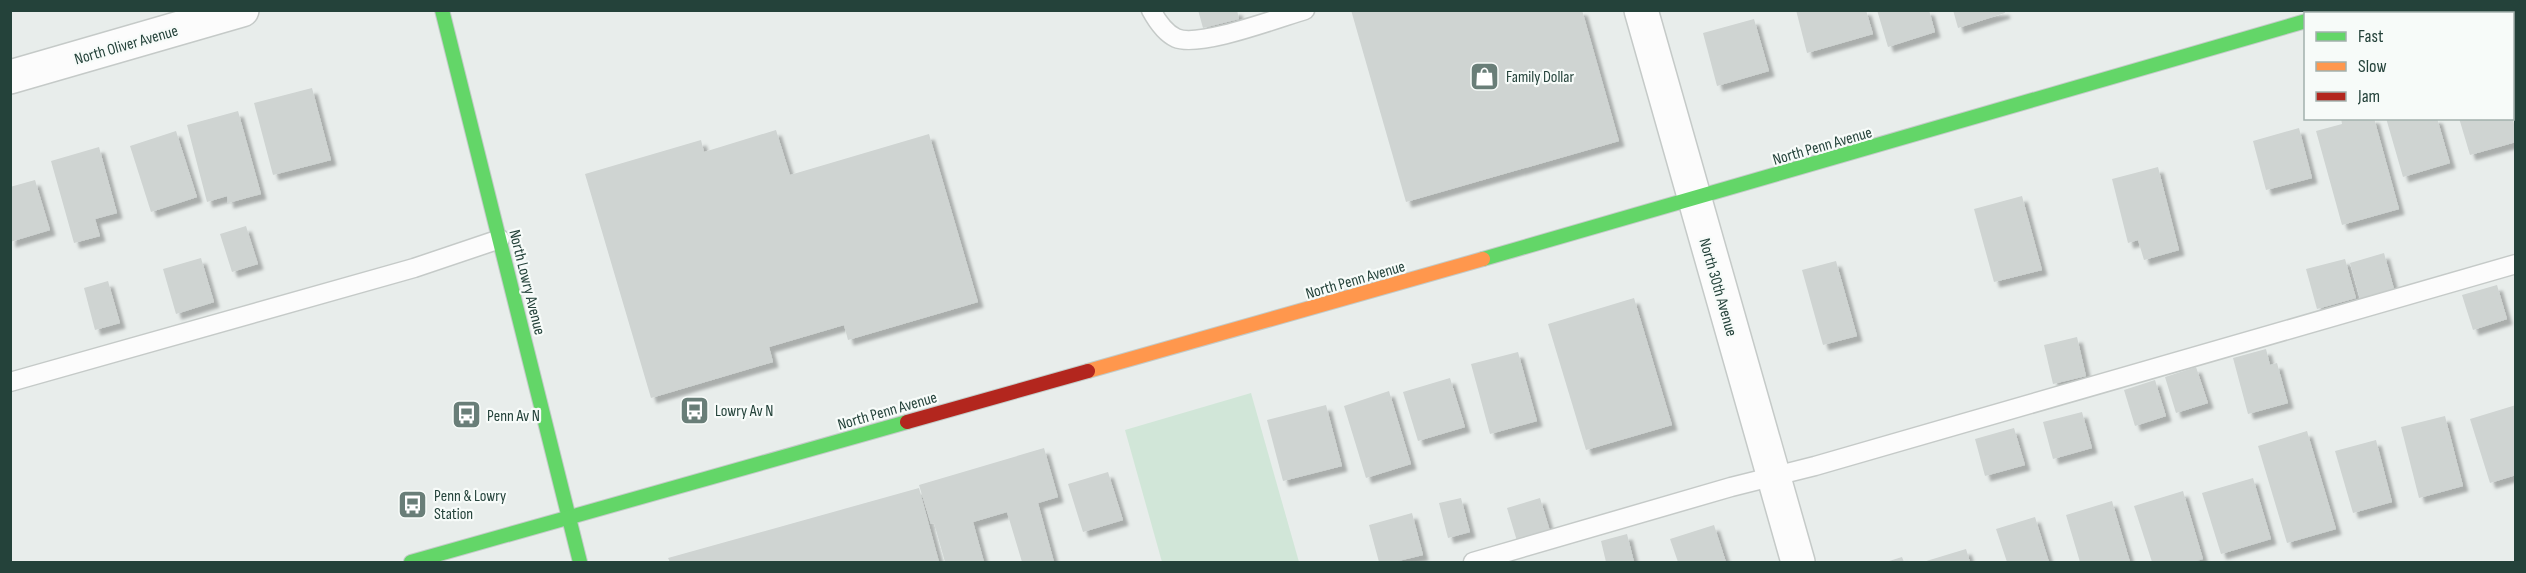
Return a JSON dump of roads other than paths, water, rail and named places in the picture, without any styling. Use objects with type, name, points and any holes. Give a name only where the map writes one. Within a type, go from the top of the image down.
[{"type":"main road","name":"North Lowry Avenue","points":[[442,10],[580,562]]},
{"type":"main road","name":"North Penn Avenue","points":[[411,562],[1694,199],[2304,22]]},
{"type":"street","name":"North Oliver Avenue","points":[[10,77],[243,10]]},
{"type":"street","name":"North 30th Avenue","points":[[1641,10],[1798,562]]},
{"type":"lane","points":[[1151,10],[1159,24],[1176,38],[1194,41],[1305,10]]},
{"type":"lane","points":[[10,382],[414,268],[500,239]]},
{"type":"lane","points":[[1473,562],[2516,264]]},
{"type":"place","name":"Family Dollar","points":[[1485,76]]},
{"type":"place","name":"Lowry Av N","points":[[694,410]]},
{"type":"place","name":"Penn Av N","points":[[466,415]]},
{"type":"place","name":"Penn & Lowry Station","points":[[413,504]]}]
